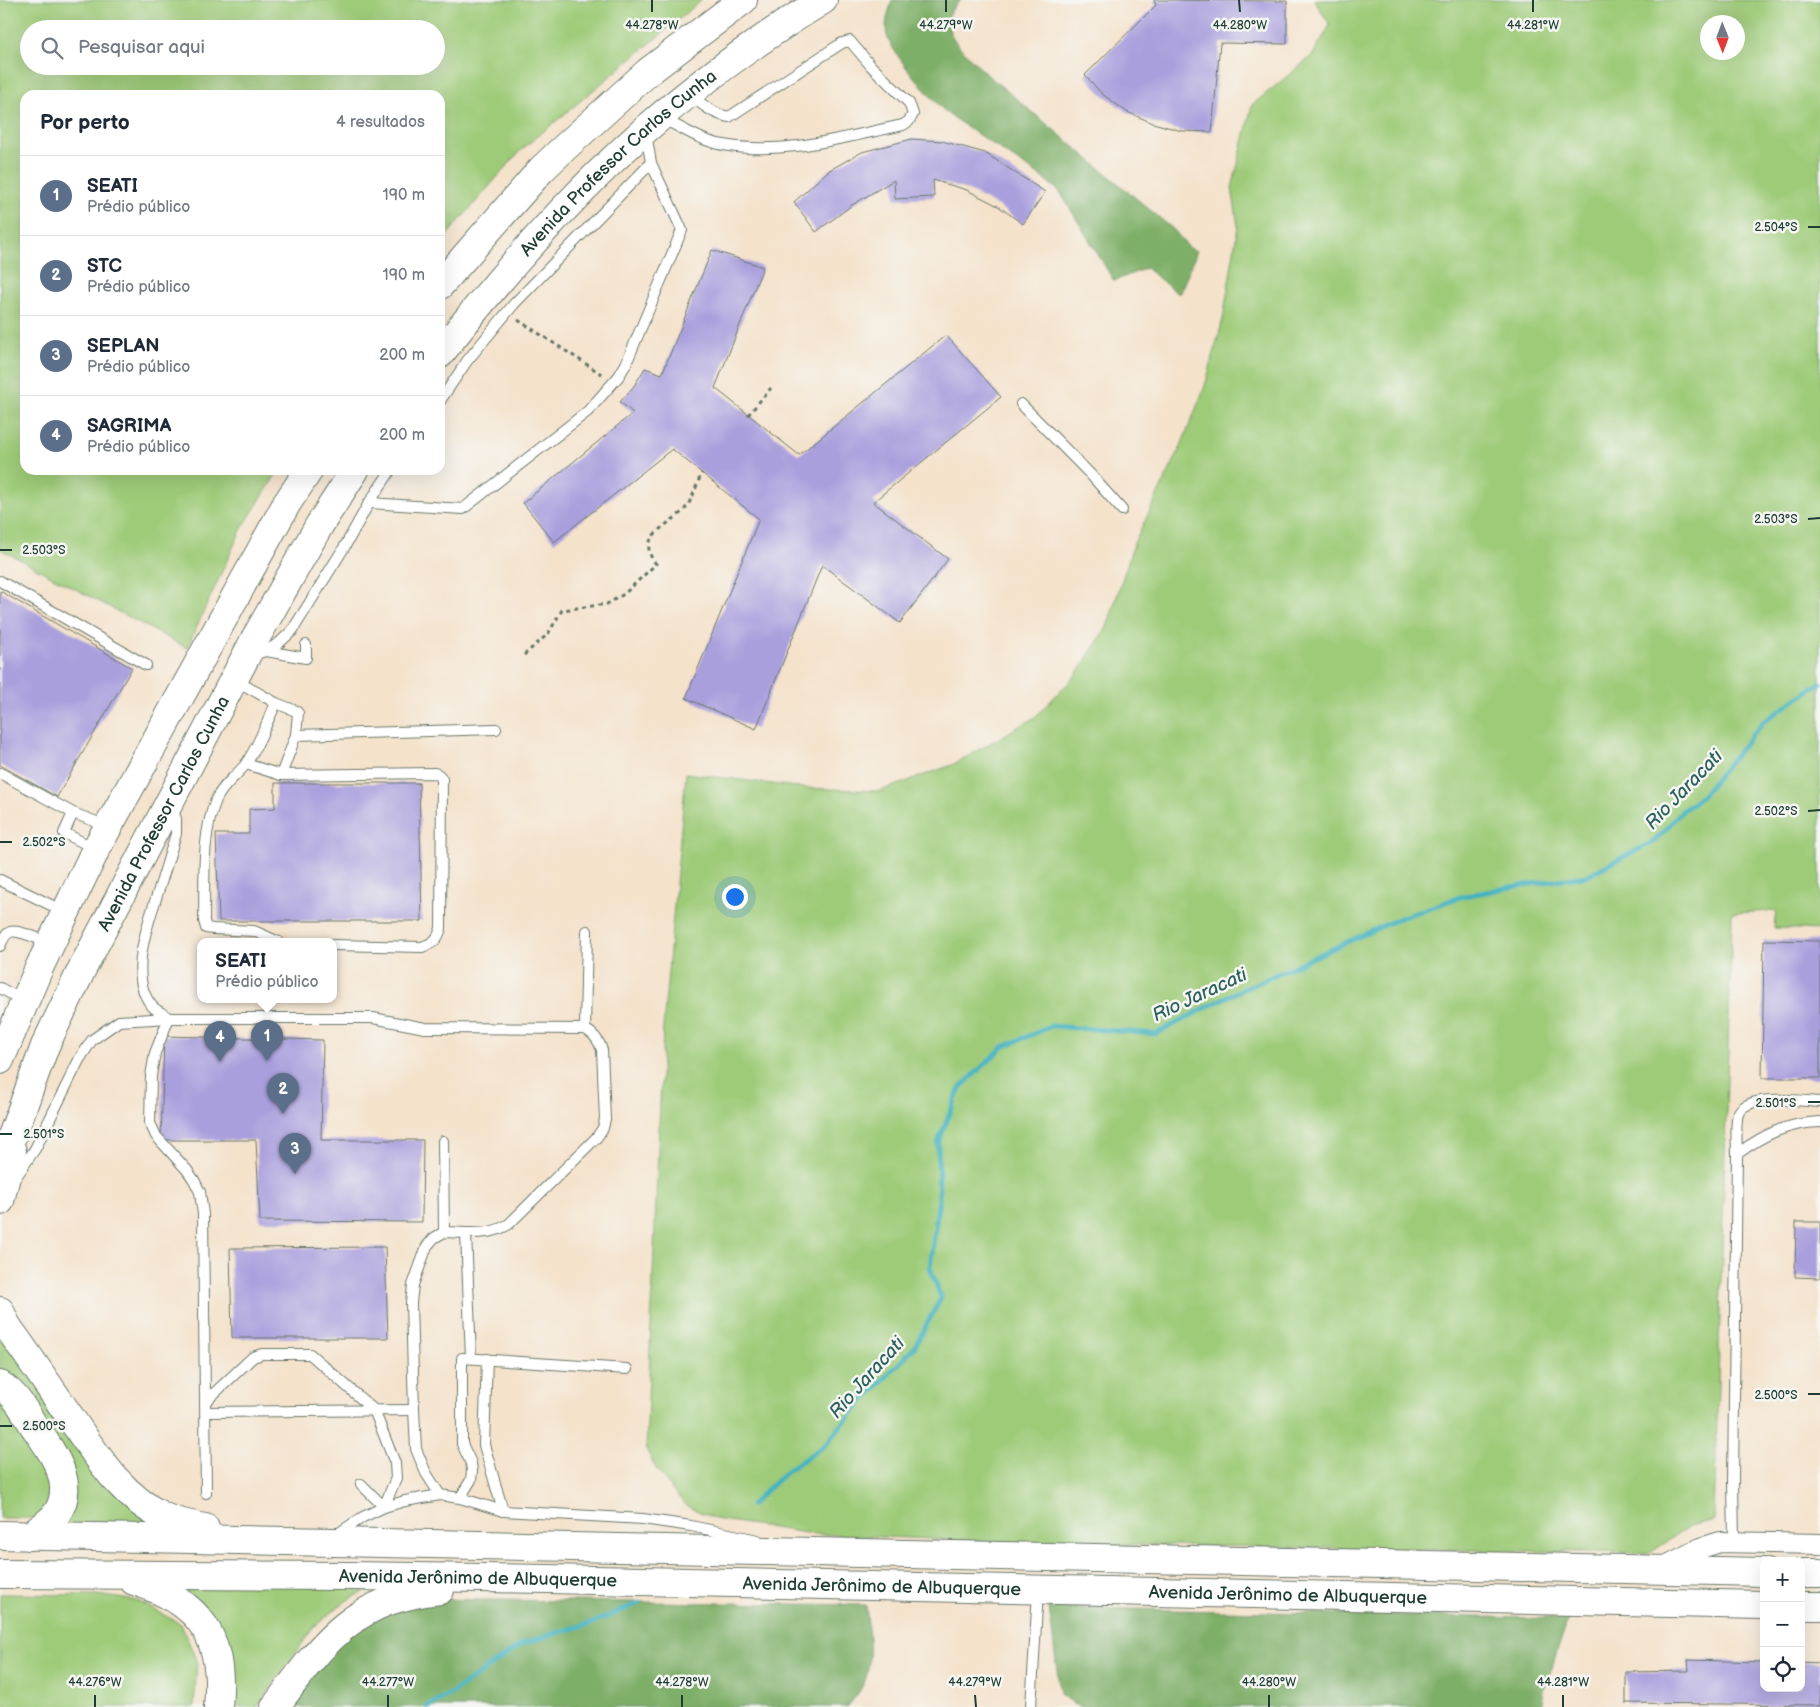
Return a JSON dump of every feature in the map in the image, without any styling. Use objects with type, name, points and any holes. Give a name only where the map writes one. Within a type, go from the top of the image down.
[{"type":"main road","points":[[445,279],[541,170],[563,149],[648,72],[743,0]]},
{"type":"main road","name":"Avenida Professor Carlos Cunha","points":[[445,347],[471,313],[555,219],[602,170],[652,124],[753,45],[823,0]]},
{"type":"main road","points":[[0,1060],[50,944],[102,838],[287,503],[306,475]]},
{"type":"main road","name":"Avenida Professor Carlos Cunha","points":[[0,1169],[45,1046],[78,976],[320,524],[341,476]]},
{"type":"main road","points":[[250,656],[261,610],[306,528],[307,521],[305,516],[287,503]]},
{"type":"main road","points":[[0,1202],[22,1111]]},
{"type":"main road","points":[[0,1311],[7,1326],[106,1468],[126,1490],[164,1517],[184,1524],[271,1540]]},
{"type":"main road","points":[[0,1385],[16,1399],[50,1448],[63,1474],[63,1495],[57,1513],[30,1536]]},
{"type":"main road","name":"Avenida Jerônimo de Albuquerque","points":[[0,1536],[326,1541],[1760,1572]]},
{"type":"main road","points":[[1805,1573],[1820,1573]]},
{"type":"main road","name":"Avenida Jerônimo de Albuquerque","points":[[0,1574],[548,1579],[1760,1605]]},
{"type":"main road","points":[[111,1574],[156,1588],[173,1596],[200,1621],[210,1638],[216,1655],[220,1684],[218,1707]]},
{"type":"main road","points":[[275,1707],[304,1668],[337,1632],[362,1613],[379,1604],[422,1592],[548,1579]]},
{"type":"main road","points":[[1805,1606],[1820,1606]]},
{"type":"street","name":"Avenida Jerônimo de Albuquerque","points":[[1658,1570],[1701,1548],[1720,1542],[1820,1544]]},
{"type":"lane","points":[[369,503],[463,509],[588,411],[620,376],[682,230],[651,164],[652,124],[698,136],[723,145],[762,148],[786,147],[903,126],[913,114],[909,103],[871,66],[850,42],[842,43],[728,117],[710,111],[689,94]]},
{"type":"lane","points":[[445,394],[467,361],[506,313],[651,164]]},
{"type":"lane","points":[[1021,404],[1092,474],[1122,510]]},
{"type":"lane","points":[[250,656],[279,643],[292,632],[388,475]]},
{"type":"lane","points":[[0,581],[146,665]]},
{"type":"lane","points":[[250,656],[306,658],[306,645]]},
{"type":"lane","points":[[250,656],[276,703],[296,710],[298,713],[296,735],[281,775]]},
{"type":"lane","points":[[270,938],[254,931],[206,928],[204,921],[206,845],[216,798],[227,783],[246,764],[276,703]]},
{"type":"lane","points":[[296,735],[496,729]]},
{"type":"lane","points":[[246,764],[281,775],[435,773],[442,779],[441,928],[439,937],[422,947],[337,946]]},
{"type":"lane","points":[[0,774],[73,813],[102,838]]},
{"type":"lane","points":[[169,1018],[153,1007],[146,995],[141,981],[141,967],[147,928],[176,834],[176,819],[170,803]]},
{"type":"lane","points":[[73,813],[64,833],[102,838]]},
{"type":"lane","points":[[0,880],[66,912]]},
{"type":"lane","points":[[585,1029],[588,931]]},
{"type":"lane","points":[[0,946],[5,935],[10,932],[16,932],[50,944]]},
{"type":"lane","points":[[0,988],[24,1002]]},
{"type":"lane","points":[[169,1018],[154,1053],[151,1076],[150,1123],[156,1136],[187,1170],[200,1192],[205,1238],[206,1493]]},
{"type":"lane","points":[[0,1202],[35,1149],[79,1060],[92,1040],[119,1021],[169,1018],[374,1018],[425,1028],[585,1029],[592,1033],[602,1050],[604,1119],[603,1128],[597,1137],[509,1224],[499,1230],[488,1233],[444,1232],[434,1238],[427,1246],[413,1285],[411,1302],[416,1449],[426,1473],[440,1495]]},
{"type":"lane","points":[[1734,1542],[1732,1495],[1737,1115],[1742,1107],[1751,1102],[1820,1102]]},
{"type":"lane","points":[[1737,1154],[1767,1134],[1782,1127],[1805,1122],[1820,1122]]},
{"type":"lane","points":[[443,1141],[444,1232]]},
{"type":"lane","points":[[460,1498],[471,1480],[472,1471],[462,1444],[466,1358],[466,1233]]},
{"type":"lane","points":[[206,1406],[253,1357],[262,1354],[310,1354],[374,1410],[395,1463],[396,1478],[384,1507]]},
{"type":"lane","points":[[466,1358],[627,1368]]},
{"type":"lane","points":[[487,1359],[484,1445],[503,1511]]},
{"type":"lane","points":[[206,1406],[414,1410]]},
{"type":"lane","points":[[361,1484],[384,1507]]},
{"type":"lane","points":[[326,1541],[362,1517],[384,1507],[440,1495],[460,1498],[503,1511],[643,1519],[734,1534],[815,1553]]},
{"type":"lane","points":[[1031,1707],[1038,1590]]},
{"type":"path","points":[[506,313],[596,370]]},
{"type":"path","points":[[748,415],[772,388]]},
{"type":"path","points":[[524,656],[548,634],[562,610],[607,604],[624,594],[656,564],[651,558],[648,546],[652,536],[687,506],[702,473]]},
{"type":"green space","points":[[0,0],[702,0],[520,151],[445,237],[445,90],[20,90],[20,475],[276,475],[241,530],[187,648],[0,549]]},
{"type":"green space","points":[[892,0],[961,0],[952,10],[948,19],[953,37],[967,55],[983,71],[1173,229],[1186,245],[1197,251],[1180,293],[1177,293],[1146,268],[1114,281],[1060,192],[1043,178],[942,109],[914,77],[890,43],[886,26]]},
{"type":"green space","points":[[1314,0],[1820,0],[1820,930],[1774,928],[1776,911],[1732,913],[1714,1520],[1690,1526],[1650,1553],[1027,1543],[812,1534],[715,1519],[687,1506],[657,1470],[646,1449],[663,1027],[686,773],[804,788],[880,791],[952,765],[1034,718],[1075,676],[1107,627],[1134,543],[1179,451],[1205,386],[1223,319],[1238,226],[1232,188],[1252,105],[1312,56],[1330,25]]},
{"type":"green space","points":[[0,1327],[147,1523],[102,1528],[61,1527],[74,1500],[0,1373]]},
{"type":"green space","points":[[0,1399],[60,1484],[47,1518],[0,1518]]},
{"type":"green space","points":[[231,1575],[381,1583],[346,1601],[314,1627],[257,1707],[229,1707],[235,1685],[221,1630],[184,1593]]},
{"type":"green space","points":[[0,1594],[98,1595],[138,1601],[181,1624],[197,1662],[194,1707],[0,1707]]},
{"type":"green space","points":[[420,1599],[866,1605],[869,1646],[868,1667],[863,1685],[847,1707],[285,1707],[349,1632]]},
{"type":"green space","points":[[1049,1607],[1568,1619],[1544,1691],[1541,1707],[1079,1707],[1060,1694]]},
{"type":"building","points":[[1154,0],[1287,1],[1287,44],[1220,43],[1212,132],[1182,131],[1153,123],[1127,112],[1102,94],[1085,75],[1156,5]]},
{"type":"building","points":[[912,139],[942,141],[985,153],[1045,192],[1023,224],[998,206],[967,190],[933,180],[934,197],[895,199],[894,180],[852,205],[816,232],[794,202],[828,171],[862,152]]},
{"type":"building","points":[[712,250],[763,267],[715,388],[799,455],[946,335],[1001,397],[873,502],[948,559],[900,623],[822,565],[756,729],[686,698],[759,519],[672,449],[554,542],[523,503],[633,413],[620,402],[634,386],[645,368],[662,374]]},
{"type":"building","points":[[0,591],[132,668],[57,797],[0,765]]},
{"type":"building","points":[[275,783],[419,783],[422,921],[219,921],[216,834],[249,834],[249,809],[275,808]]},
{"type":"building","points":[[1764,940],[1820,941],[1820,1078],[1762,1078]]},
{"type":"building","points":[[164,1036],[323,1040],[321,1140],[423,1140],[422,1222],[260,1221],[256,1140],[161,1140]]},
{"type":"building","points":[[1796,1222],[1820,1222],[1820,1278],[1795,1277]]},
{"type":"building","points":[[385,1247],[388,1338],[232,1338],[230,1248]]},
{"type":"building","points":[[1688,1660],[1760,1662],[1760,1692],[1805,1692],[1805,1662],[1820,1663],[1820,1705],[1626,1703],[1626,1672],[1689,1671]]},
{"type":"waterway","name":"Rio Jaracati","points":[[751,1505],[788,1470],[824,1446],[857,1407],[914,1348],[941,1298],[930,1267],[939,1199],[938,1143],[960,1088],[1003,1047],[1052,1026],[1156,1034],[1226,997],[1400,918],[1460,897],[1586,876],[1655,841],[1682,811],[1701,797],[1763,722],[1820,683]]},
{"type":"waterway","name":"Rio Jaracati","points":[[427,1707],[452,1693],[522,1644],[592,1623],[639,1603]]},
{"type":"place","name":"SEATI","points":[[267,1061]]},
{"type":"place","name":"SAGRIMA","points":[[220,1062]]},
{"type":"place","name":"STC","points":[[283,1114]]},
{"type":"place","name":"SEPLAN","points":[[295,1174]]}]
